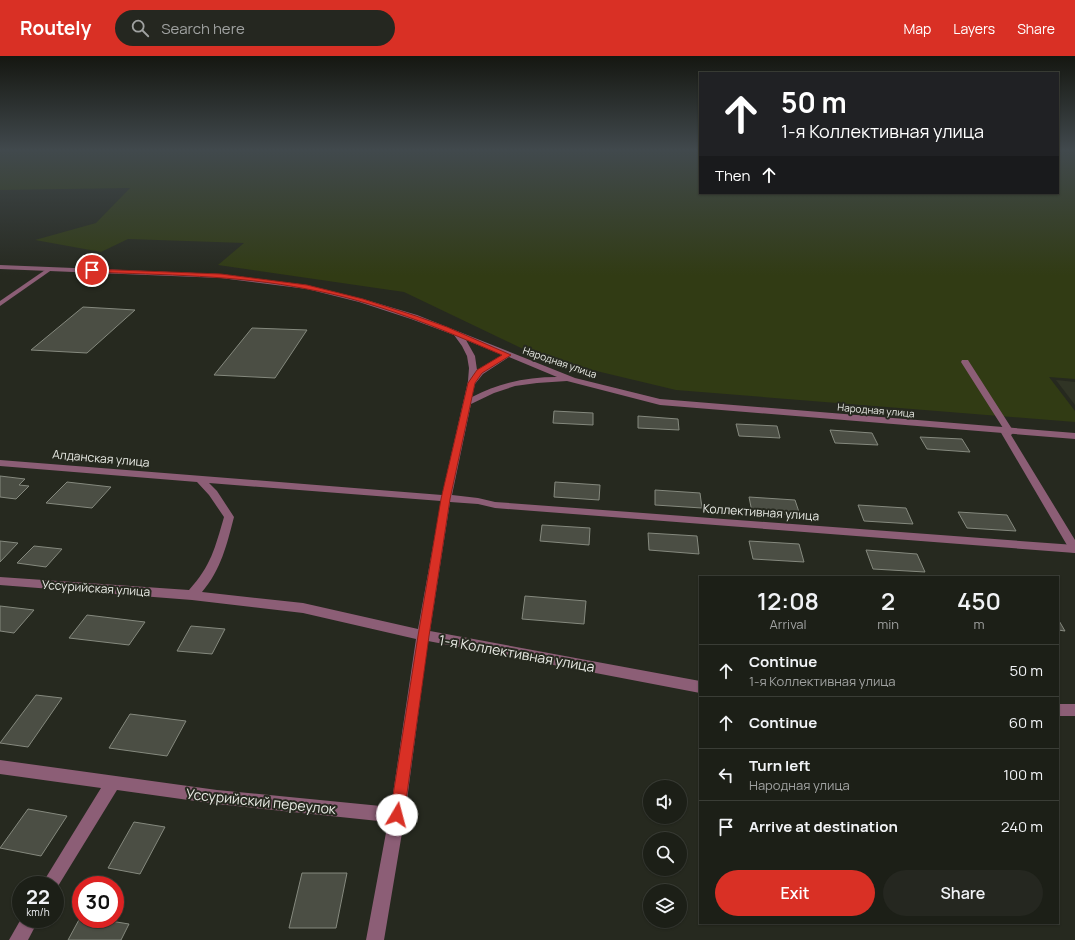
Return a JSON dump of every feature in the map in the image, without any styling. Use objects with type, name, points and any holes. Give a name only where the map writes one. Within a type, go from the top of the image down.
[{"type":"street","name":"Народная улица","points":[[0,268],[152,272],[221,276],[307,287],[361,300],[414,317],[572,380],[660,402],[1075,436]]},
{"type":"street","points":[[0,304],[50,269]]},
{"type":"street","name":"1-я Коллективная улица","points":[[454,332],[465,344],[471,356],[474,369],[446,499],[423,636],[492,647],[699,687]]},
{"type":"street","points":[[471,383],[480,372],[507,355]]},
{"type":"street","points":[[965,362],[1007,431],[1075,549]]},
{"type":"street","points":[[467,403],[489,391],[515,383],[543,379],[572,380]]},
{"type":"street","name":"Алданская улица","points":[[0,462],[446,499]]},
{"type":"street","points":[[192,594],[207,578],[220,551],[229,517],[213,493],[200,479]]},
{"type":"street","name":"Коллективная улица","points":[[446,499],[495,505],[1075,549]]},
{"type":"street","name":"Уссурийская улица","points":[[0,581],[192,594],[304,608],[423,636]]},
{"type":"street","points":[[375,940],[397,815],[423,636]]},
{"type":"street","points":[[1059,710],[1075,710]]},
{"type":"street","name":"Уссурийский переулок","points":[[0,767],[225,797],[397,815]]},
{"type":"street","points":[[56,876],[113,783]]},
{"type":"street","points":[[18,940],[25,928]]},
{"type":"shaded area","points":[[1056,380],[1075,382],[1075,405]]},
{"type":"green space","points":[[126,192],[1059,194],[1059,192],[1075,192],[1075,379],[1049,377],[1075,411],[1075,422],[676,390],[542,358],[404,292],[218,265],[244,243],[128,239],[101,252],[35,240],[96,223]]},
{"type":"building","points":[[83,307],[135,310],[87,353],[31,350]]},
{"type":"building","points":[[252,328],[307,330],[275,378],[214,375]]},
{"type":"building","points":[[554,411],[593,413],[593,425],[553,423]]},
{"type":"building","points":[[638,416],[678,419],[679,430],[638,428]]},
{"type":"building","points":[[736,424],[777,426],[780,438],[739,436]]},
{"type":"building","points":[[830,430],[872,433],[878,445],[835,443]]},
{"type":"building","points":[[920,437],[962,439],[970,452],[927,449]]},
{"type":"building","points":[[0,476],[25,479],[19,485],[29,486],[16,499],[0,497]]},
{"type":"building","points":[[67,482],[111,487],[92,508],[46,503]]},
{"type":"building","points":[[555,482],[600,485],[599,500],[554,497]]},
{"type":"building","points":[[655,490],[700,493],[702,508],[655,505]]},
{"type":"building","points":[[749,497],[795,500],[800,515],[752,512]]},
{"type":"building","points":[[858,505],[906,508],[913,524],[864,521]]},
{"type":"building","points":[[958,512],[1007,515],[1016,531],[967,528]]},
{"type":"building","points":[[542,525],[590,528],[589,545],[540,541]]},
{"type":"building","points":[[648,533],[697,536],[699,554],[649,550]]},
{"type":"building","points":[[0,541],[18,543],[0,562]]},
{"type":"building","points":[[749,541],[799,544],[804,562],[753,559]]},
{"type":"building","points":[[34,546],[62,549],[46,567],[17,563]]},
{"type":"building","points":[[866,550],[917,554],[925,572],[873,569]]},
{"type":"building","points":[[525,596],[586,601],[584,624],[522,619]]},
{"type":"building","points":[[0,606],[34,610],[14,633],[0,631]]},
{"type":"building","points":[[87,615],[145,622],[129,645],[69,638]]},
{"type":"building","points":[[1059,621],[1065,631],[1059,630]]},
{"type":"building","points":[[191,626],[225,629],[212,654],[177,651]]},
{"type":"building","points":[[36,695],[62,698],[28,747],[0,743]]},
{"type":"building","points":[[130,714],[186,721],[167,756],[109,748]]},
{"type":"building","points":[[28,809],[67,816],[41,856],[0,848]]},
{"type":"building","points":[[134,822],[165,827],[140,874],[108,868]]},
{"type":"building","points":[[302,873],[347,873],[336,928],[289,928]]},
{"type":"building","points":[[124,923],[129,924],[121,940],[68,940],[74,928],[124,928]]},
{"type":"route","points":[[92,270],[221,276],[307,287],[361,300],[414,317],[445,328],[507,355],[480,372],[471,383],[446,499],[431,596],[423,636],[397,815]]}]
